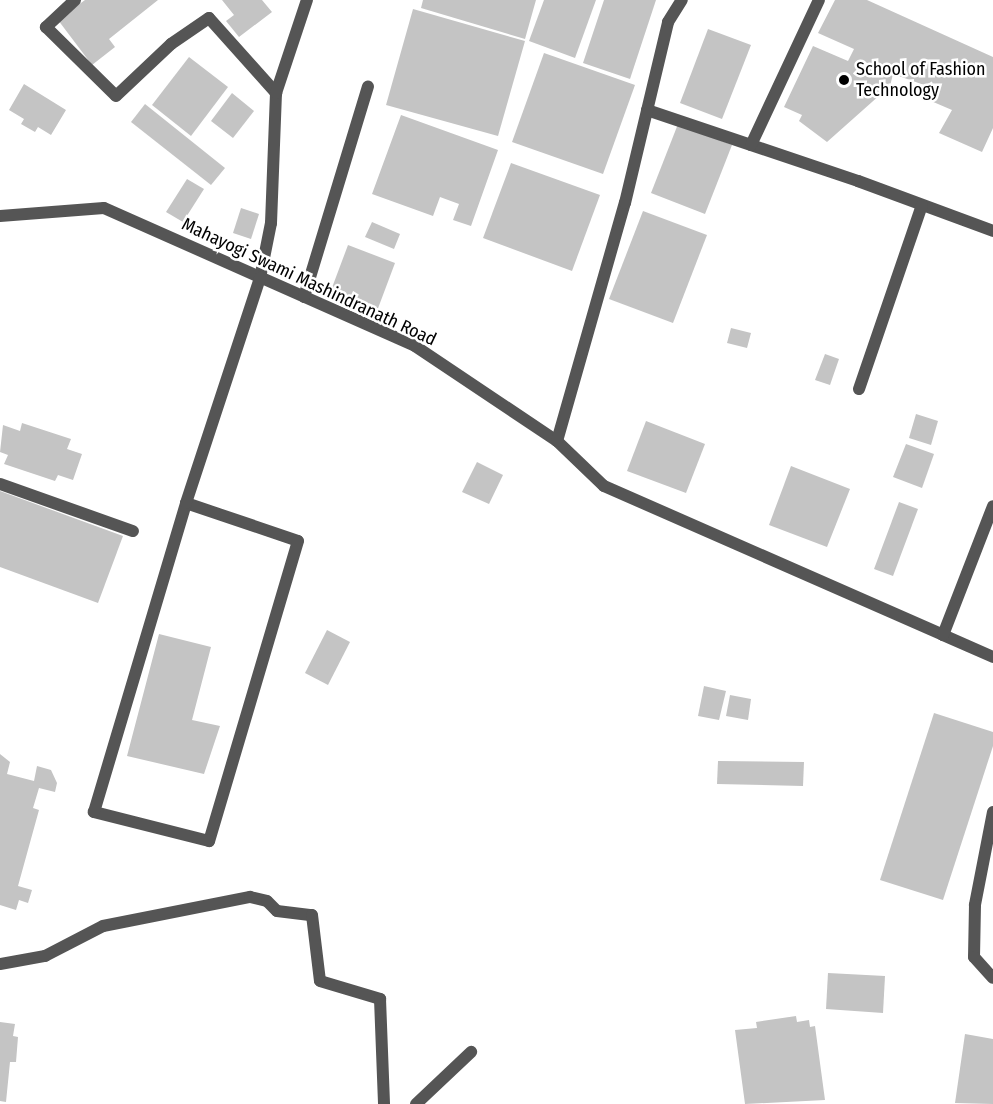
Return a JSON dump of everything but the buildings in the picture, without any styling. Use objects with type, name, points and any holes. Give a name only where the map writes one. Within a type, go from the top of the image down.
[{"type":"street","points":[[75,0],[46,27],[116,96],[171,44],[209,18],[276,93]]},
{"type":"street","points":[[186,503],[298,541],[209,841],[94,812],[186,503],[260,278],[271,224],[276,93],[307,0]]},
{"type":"street","points":[[557,441],[648,110],[668,22],[682,0]]},
{"type":"street","points":[[751,145],[819,0]]},
{"type":"street","points":[[304,297],[368,87]]},
{"type":"street","points":[[648,110],[922,204],[993,231]]},
{"type":"street","points":[[859,389],[922,204]]},
{"type":"street","name":"Mahayogi Swami Mashindranath Road","points":[[0,216],[104,208],[415,346],[557,441],[604,486],[993,657]]},
{"type":"street","points":[[0,484],[133,531]]},
{"type":"street","points":[[943,635],[993,506]]},
{"type":"street","points":[[993,812],[975,905],[974,957],[993,978]]},
{"type":"street","points":[[0,964],[45,956],[103,926],[250,897],[267,901],[277,911],[312,915],[320,981],[380,999],[384,1104]]},
{"type":"street","points":[[416,1104],[471,1052]]},
{"type":"place","name":"School of Fashion Technology","points":[[844,80]]}]
